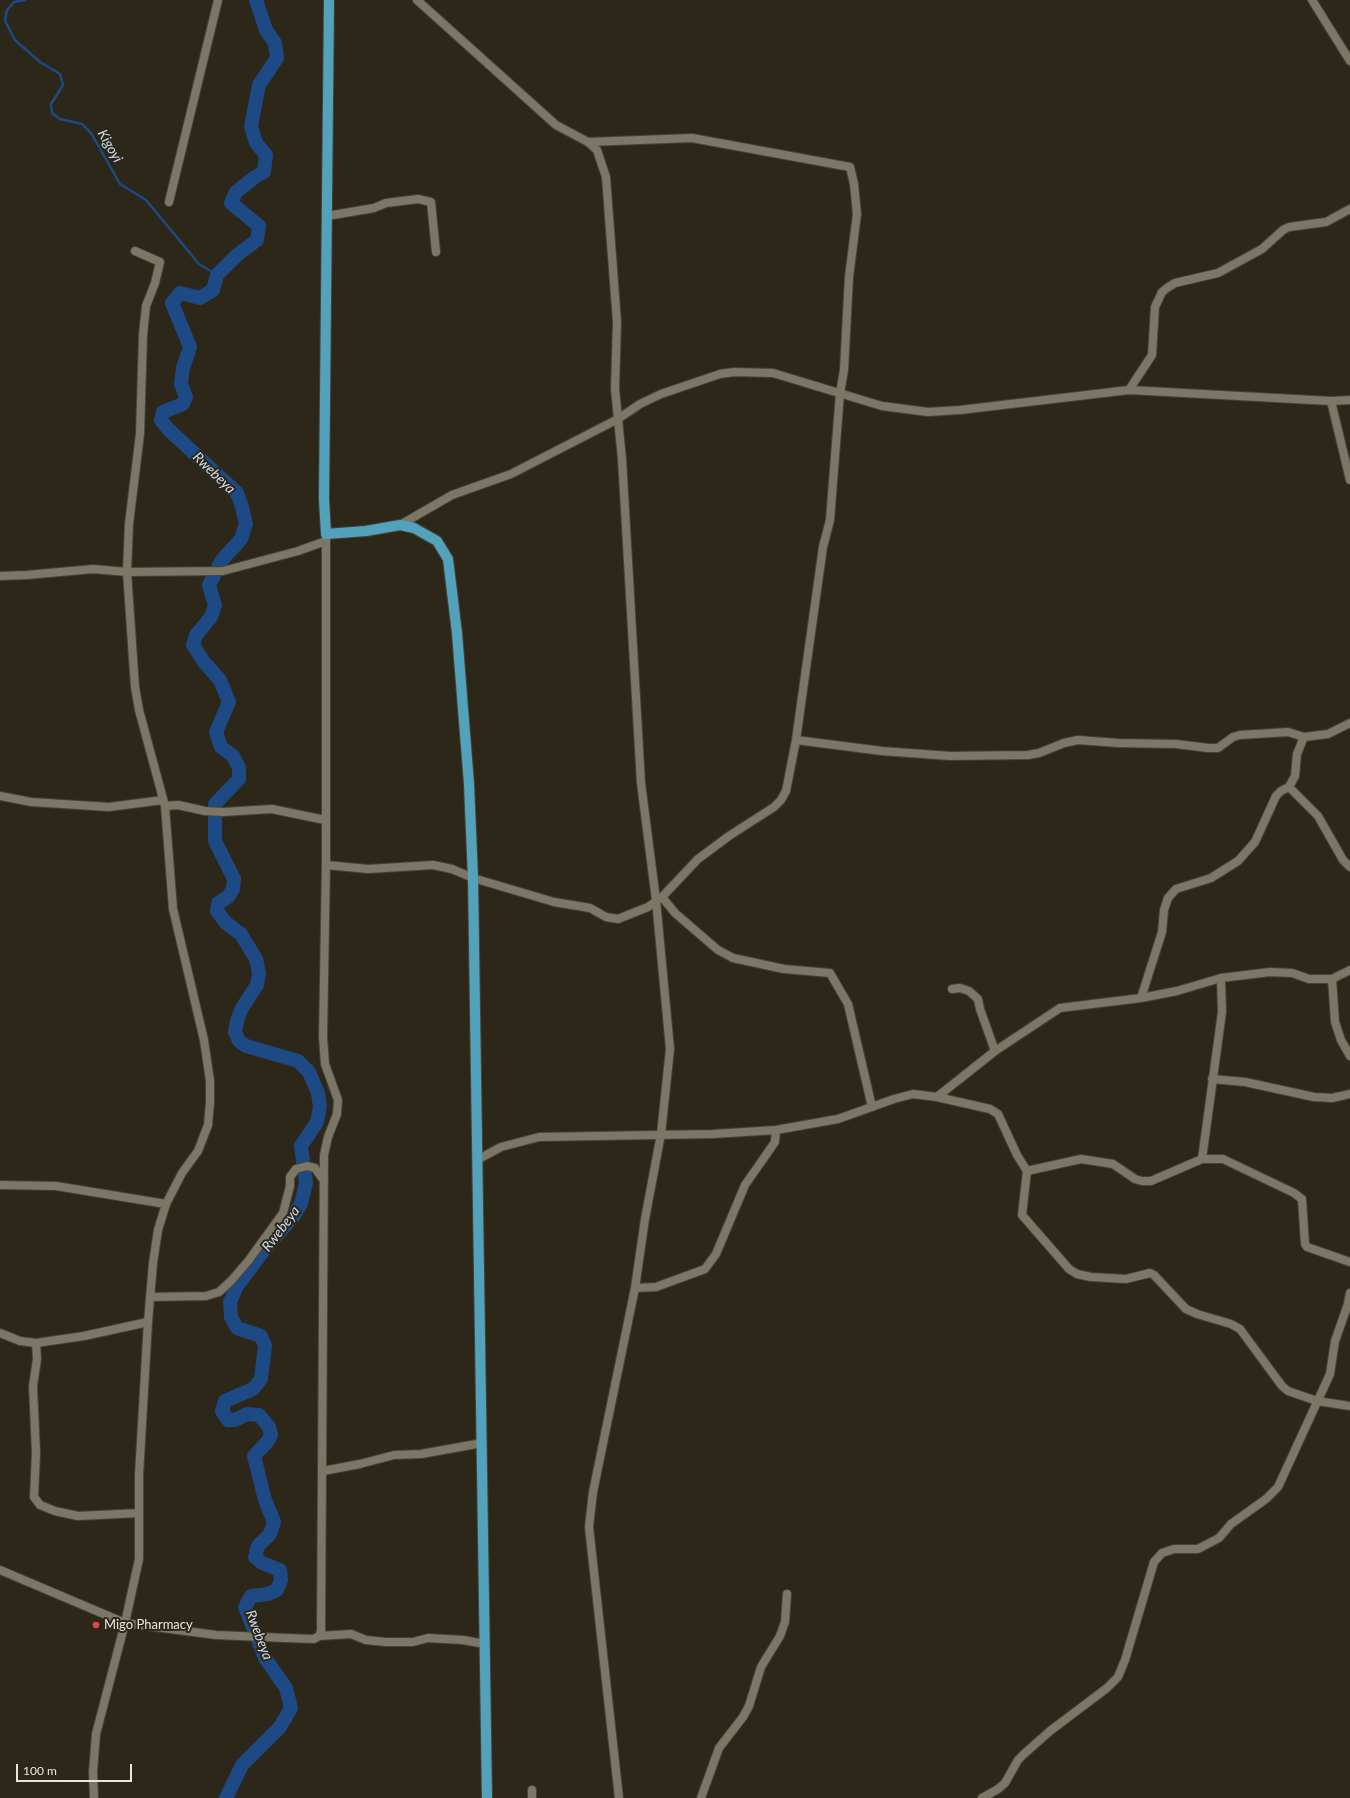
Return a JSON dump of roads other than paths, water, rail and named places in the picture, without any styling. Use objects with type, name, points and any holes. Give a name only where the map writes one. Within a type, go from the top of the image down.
[{"type":"main road","points":[[328,0],[324,499],[326,538],[400,525],[414,528],[438,541],[448,559],[457,633],[466,752],[473,878],[487,1798]]},
{"type":"street","points":[[169,202],[218,0]]},
{"type":"street","points":[[417,0],[556,125],[588,142],[597,150],[606,177],[617,322],[616,389],[641,783],[659,899],[670,1049],[661,1134],[645,1219],[636,1288],[593,1492],[589,1527],[619,1798]]},
{"type":"street","points":[[1312,0],[1350,61]]},
{"type":"street","points":[[326,865],[368,869],[433,864],[452,869],[473,878],[554,902],[590,908],[606,918],[618,919],[648,907],[659,899],[698,859],[729,836],[774,808],[786,791],[796,740],[823,547],[830,520],[840,393],[844,370],[849,277],[857,214],[854,184],[850,167],[692,138],[588,142]]},
{"type":"street","points":[[327,216],[374,208],[386,202],[418,199],[431,202],[436,252]]},
{"type":"street","points":[[1129,390],[1152,355],[1155,307],[1162,292],[1175,283],[1218,273],[1262,249],[1283,230],[1289,227],[1326,222],[1350,209]]},
{"type":"street","points":[[94,1798],[93,1772],[96,1734],[125,1623],[139,1559],[139,1474],[148,1322],[153,1263],[158,1230],[166,1204],[182,1173],[198,1151],[208,1125],[210,1103],[210,1080],[204,1040],[173,909],[164,803],[139,710],[135,687],[127,572],[129,524],[140,434],[143,335],[146,306],[155,284],[160,262],[135,251]]},
{"type":"street","points":[[400,525],[452,495],[511,474],[661,394],[720,374],[734,372],[773,373],[882,406],[928,412],[960,410],[1129,390],[1331,401],[1350,400]]},
{"type":"street","points":[[1331,401],[1350,480]]},
{"type":"street","points":[[0,576],[27,576],[93,568],[127,572],[223,571],[298,551],[326,538],[326,865],[323,1037],[325,1064],[338,1100],[337,1114],[328,1137],[324,1155],[323,1471],[321,1631],[319,1636]]},
{"type":"street","points":[[796,740],[882,751],[950,756],[1028,755],[1039,753],[1064,743],[1078,740],[1118,743],[1176,744],[1218,748],[1234,737],[1240,735],[1288,732],[1304,736],[1328,734],[1350,723]]},
{"type":"street","points":[[1141,998],[1162,932],[1164,910],[1168,898],[1176,889],[1211,878],[1238,861],[1255,842],[1276,796],[1280,791],[1290,787],[1295,776],[1297,754],[1304,736]]},
{"type":"street","points":[[1290,787],[1318,816],[1344,860],[1350,867]]},
{"type":"street","points":[[0,796],[31,802],[109,806],[164,803],[223,812],[272,810],[325,820]]},
{"type":"street","points":[[659,899],[718,950],[733,958],[784,969],[830,973],[848,1004],[872,1107]]},
{"type":"street","points":[[937,1097],[970,1073],[995,1051],[1060,1008],[1141,998],[1177,991],[1221,978],[1270,972],[1292,973],[1309,979],[1332,979],[1350,970]]},
{"type":"street","points":[[1202,1159],[1222,1012],[1221,978]]},
{"type":"street","points":[[1332,979],[1335,1022],[1341,1040],[1350,1056]]},
{"type":"street","points":[[952,989],[960,988],[969,991],[978,999],[980,1009],[995,1051]]},
{"type":"street","points":[[1212,1079],[1245,1082],[1314,1097],[1332,1098],[1350,1094]]},
{"type":"street","points":[[477,1160],[501,1148],[539,1137],[713,1134],[776,1130],[838,1119],[894,1099],[913,1094],[937,1097],[990,1109],[998,1114],[1017,1155],[1027,1171],[1022,1215],[1069,1269],[1077,1274],[1091,1277],[1126,1279],[1150,1273],[1154,1275],[1186,1309],[1197,1314],[1232,1324],[1240,1329],[1282,1386],[1288,1391],[1317,1401],[1350,1406]]},
{"type":"street","points":[[636,1288],[656,1287],[705,1269],[716,1254],[746,1185],[775,1142],[776,1130]]},
{"type":"street","points":[[1027,1171],[1081,1159],[1113,1164],[1135,1179],[1142,1181],[1151,1180],[1202,1159],[1223,1159],[1294,1193],[1302,1199],[1305,1244],[1307,1247],[1350,1262]]},
{"type":"street","points":[[150,1297],[206,1296],[219,1292],[231,1281],[249,1260],[282,1213],[290,1186],[290,1177],[296,1169],[307,1166],[315,1168],[324,1182]]},
{"type":"street","points":[[0,1185],[56,1186],[166,1204]]},
{"type":"street","points":[[982,1798],[998,1789],[1005,1783],[1018,1760],[1024,1754],[1050,1731],[1107,1688],[1118,1677],[1125,1660],[1154,1562],[1162,1553],[1174,1549],[1198,1549],[1219,1538],[1231,1524],[1266,1499],[1278,1487],[1330,1374],[1335,1341],[1348,1304],[1350,1293]]},
{"type":"street","points":[[0,1333],[20,1341],[36,1343],[84,1336],[148,1322]]},
{"type":"street","points":[[36,1343],[37,1360],[33,1386],[36,1453],[34,1497],[40,1504],[55,1511],[78,1516],[139,1513]]},
{"type":"street","points":[[323,1471],[360,1464],[394,1455],[421,1454],[482,1442]]},
{"type":"street","points":[[0,1570],[125,1623],[216,1635],[314,1638],[319,1636],[351,1634],[366,1640],[385,1642],[413,1642],[428,1638],[463,1640],[485,1644]]},
{"type":"street","points":[[701,1798],[719,1748],[743,1717],[749,1706],[761,1667],[780,1636],[785,1622],[787,1594]]},
{"type":"waterway","name":"Kigoyi","points":[[25,0],[14,2],[7,10],[5,21],[15,40],[40,62],[60,74],[63,85],[51,104],[52,113],[60,119],[82,124],[91,133],[120,184],[146,200],[199,264],[217,275]]},
{"type":"waterway","name":"Rwebeya","points":[[226,1798],[242,1765],[280,1727],[291,1708],[286,1688],[265,1658],[245,1607],[251,1596],[268,1594],[277,1590],[281,1580],[280,1570],[262,1563],[255,1557],[258,1546],[270,1534],[274,1522],[265,1500],[254,1456],[268,1441],[271,1435],[269,1427],[259,1415],[247,1414],[235,1420],[228,1420],[222,1411],[225,1401],[253,1389],[261,1379],[265,1346],[261,1336],[237,1328],[231,1317],[230,1302],[237,1286],[264,1250],[293,1217],[301,1204],[306,1183],[301,1146],[317,1122],[320,1107],[318,1093],[309,1072],[298,1061],[246,1046],[239,1041],[235,1032],[242,1008],[257,985],[259,973],[256,959],[241,934],[226,923],[217,911],[218,903],[228,897],[233,889],[234,879],[215,841],[215,804],[239,779],[239,768],[233,756],[221,747],[216,732],[229,702],[220,680],[204,662],[193,645],[196,635],[211,617],[215,605],[209,585],[222,560],[241,539],[246,524],[237,493],[168,429],[161,420],[163,412],[183,404],[186,397],[181,384],[183,368],[190,347],[172,303],[180,293],[200,298],[213,290],[217,275],[237,255],[257,240],[259,226],[231,203],[236,192],[264,172],[266,155],[256,143],[251,126],[259,85],[277,58],[275,43],[266,30],[256,0]]},
{"type":"place","name":"Migo Pharmacy","points":[[96,1625]]}]
